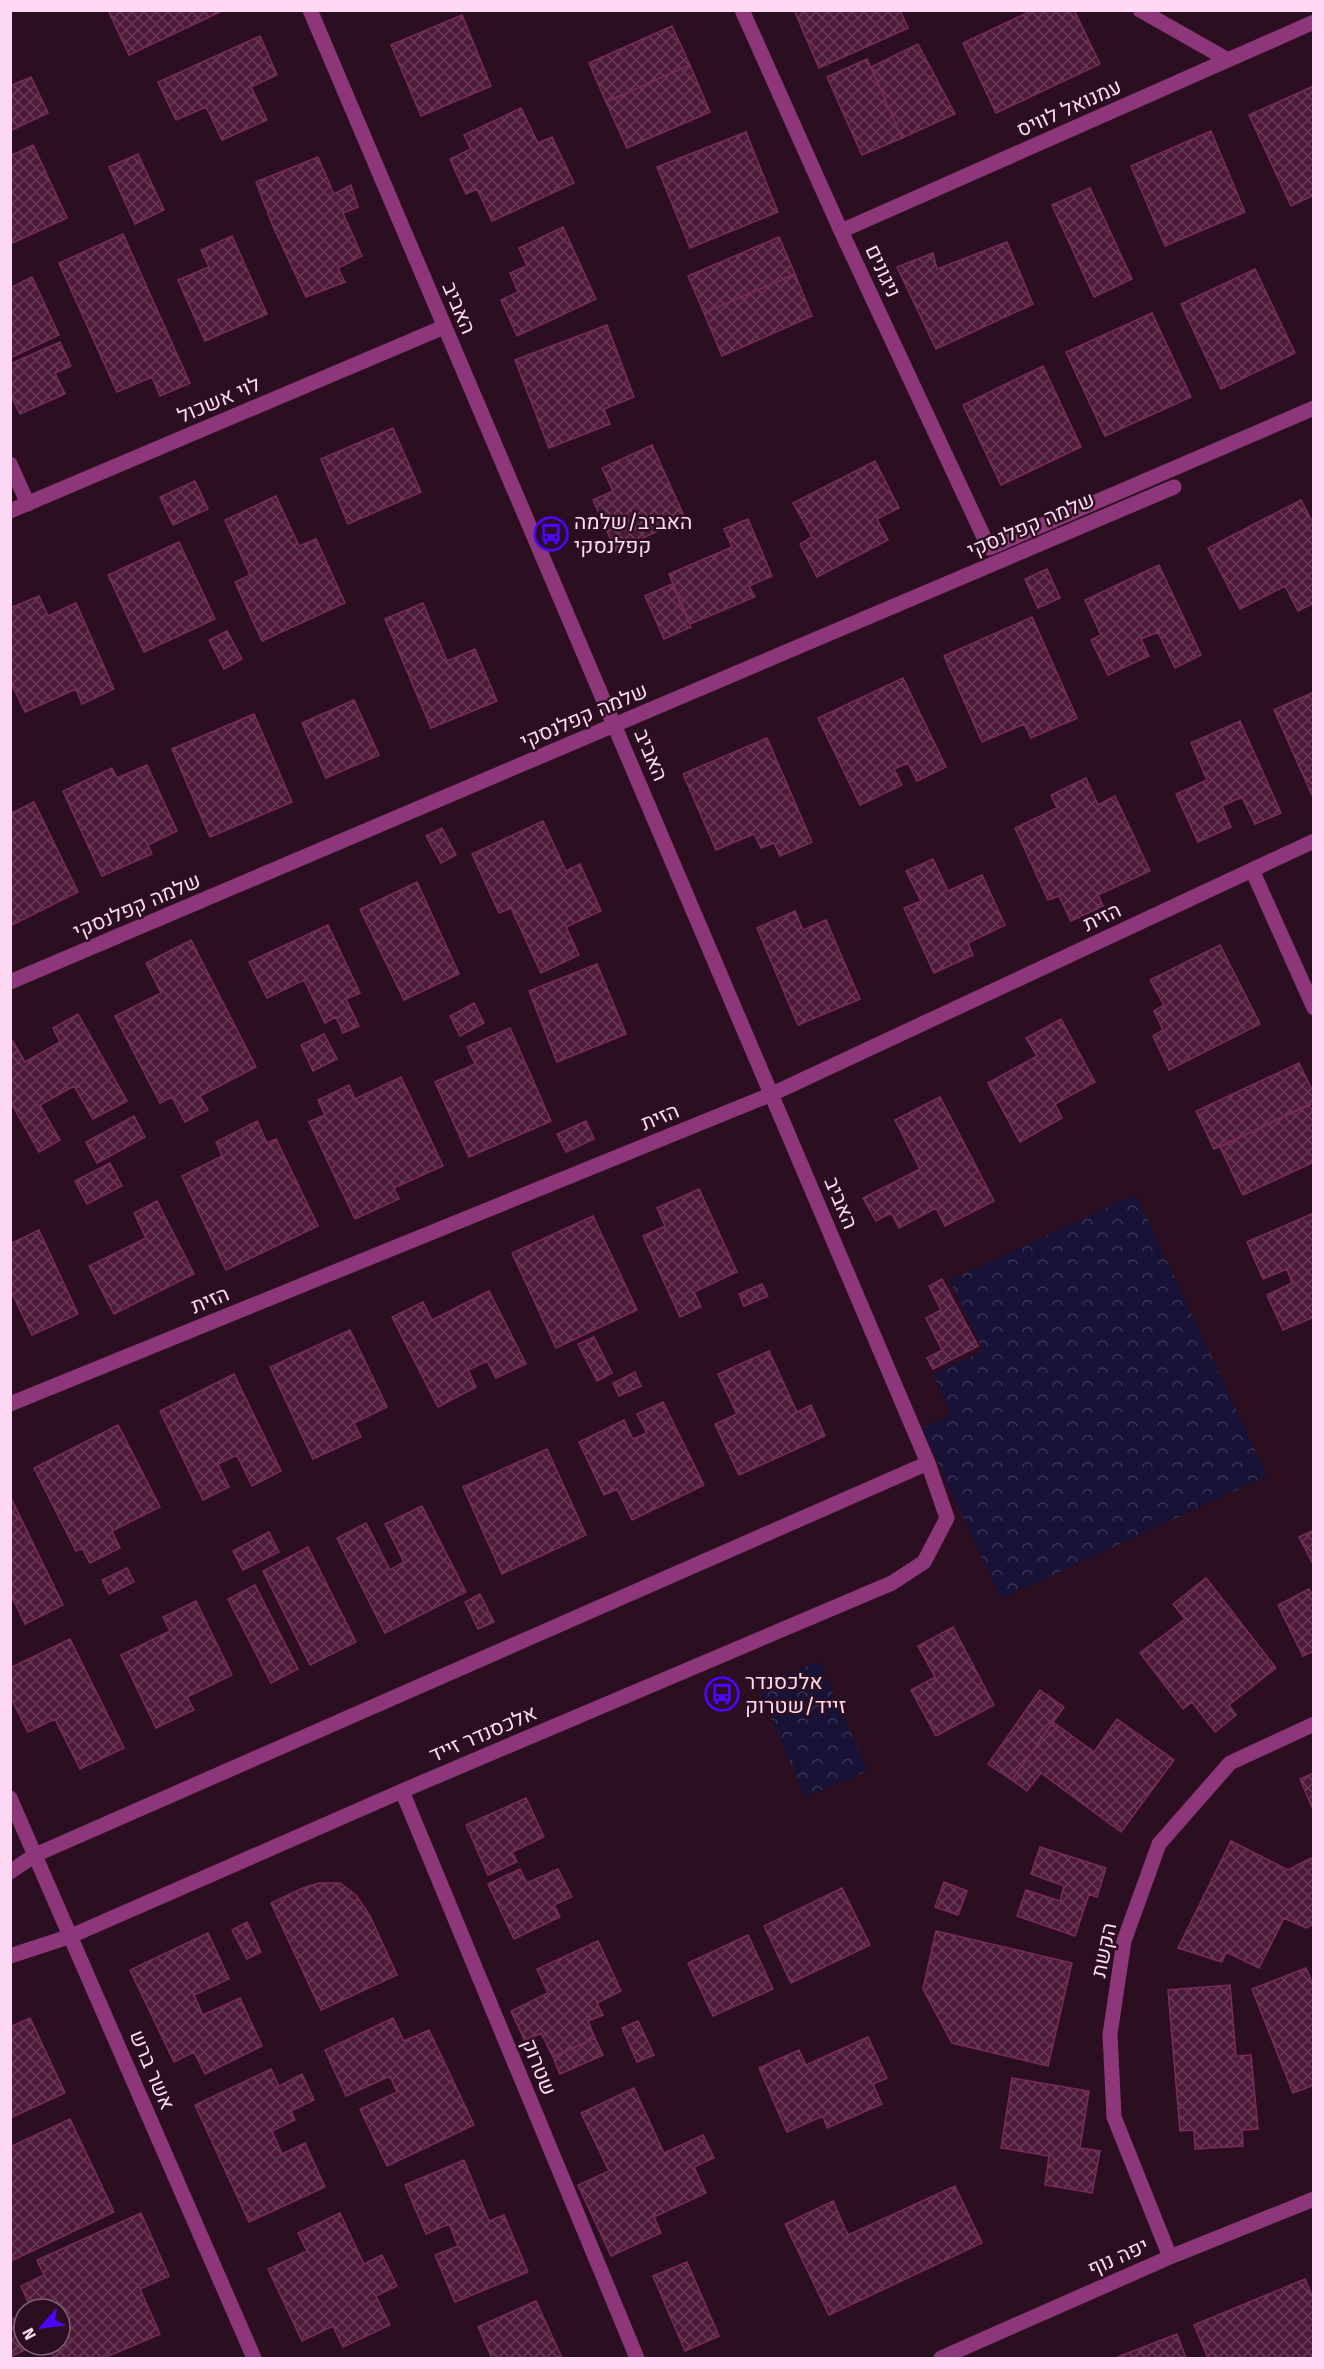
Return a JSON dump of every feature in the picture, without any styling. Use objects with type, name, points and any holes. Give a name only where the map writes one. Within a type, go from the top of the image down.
[{"type":"street","name":"האביב","points":[[310,10],[928,1462],[947,1518]]},
{"type":"street","name":"ניגונים","points":[[742,10],[841,231],[989,548]]},
{"type":"street","points":[[1140,10],[1228,60]]},
{"type":"street","name":"עמנואל לוויס","points":[[841,231],[1314,22]]},
{"type":"street","name":"לוי אשכול","points":[[10,511],[444,327]]},
{"type":"street","name":"שלמה קפלנסקי","points":[[989,548],[1314,408]]},
{"type":"street","points":[[10,464],[28,504]]},
{"type":"street","name":"שלמה קפלנסקי","points":[[10,982],[1174,487]]},
{"type":"street","name":"הזית","points":[[10,1404],[772,1094],[1314,842]]},
{"type":"street","points":[[1252,870],[1314,1008]]},
{"type":"street","points":[[10,1872],[35,1855],[928,1462]]},
{"type":"street","name":"אלכסנדר זייד","points":[[10,1956],[71,1935],[402,1791],[892,1583],[924,1562],[947,1518]]},
{"type":"street","name":"הקשת","points":[[1170,2257],[1113,2117],[1110,2034],[1124,1941],[1159,1844],[1230,1763],[1314,1724]]},
{"type":"street","name":"שטרוק","points":[[402,1791],[637,2358]]},
{"type":"street","name":"אשר ברש","points":[[10,1798],[254,2358]]},
{"type":"street","name":"יפה נוף","points":[[941,2358],[1170,2257],[1314,2199]]},
{"type":"green space","points":[[1136,1194],[1267,1476],[1001,1599],[922,1428],[951,1414],[933,1374],[983,1351],[950,1280]]},
{"type":"green space","points":[[819,1661],[868,1771],[805,1797],[758,1686]]},
{"type":"building","points":[[108,10],[224,10],[129,55]]},
{"type":"building","points":[[794,10],[900,10],[908,28],[819,68]]},
{"type":"building","points":[[1033,10],[1074,10],[1100,64],[996,113],[963,43]]},
{"type":"building","points":[[462,15],[491,86],[421,116],[391,45]]},
{"type":"building","points":[[672,26],[690,65],[606,102],[589,63]]},
{"type":"building","points":[[260,36],[277,75],[251,87],[267,120],[222,140],[206,107],[176,120],[158,82]]},
{"type":"building","points":[[918,44],[955,114],[902,138],[871,67]]},
{"type":"building","points":[[867,59],[902,138],[862,155],[827,77]]},
{"type":"building","points":[[690,65],[710,112],[627,148],[606,102]]},
{"type":"building","points":[[31,77],[48,113],[10,131],[10,86]]},
{"type":"building","points":[[1314,86],[1314,195],[1291,206],[1249,115]]},
{"type":"building","points":[[521,108],[538,143],[552,137],[574,183],[492,221],[477,189],[466,194],[450,159],[471,149],[464,135]]},
{"type":"building","points":[[1211,131],[1245,212],[1165,246],[1131,166]]},
{"type":"building","points":[[746,132],[778,212],[690,248],[657,167]]},
{"type":"building","points":[[33,145],[67,218],[10,244],[10,156]]},
{"type":"building","points":[[138,154],[164,210],[135,224],[109,167]]},
{"type":"building","points":[[318,157],[334,194],[351,185],[358,207],[343,213],[362,256],[338,268],[345,282],[306,297],[272,224],[256,182]]},
{"type":"building","points":[[1090,188],[1132,279],[1094,297],[1052,205]]},
{"type":"building","points":[[563,227],[596,299],[517,336],[501,300],[518,292],[510,273],[527,266],[519,248]]},
{"type":"building","points":[[123,234],[190,383],[160,396],[152,377],[117,392],[59,263]]},
{"type":"building","points":[[232,236],[267,314],[205,341],[178,280],[209,267],[201,250]]},
{"type":"building","points":[[779,237],[795,274],[704,313],[688,276]]},
{"type":"building","points":[[1007,242],[1033,304],[936,349],[897,267],[933,253],[937,269]]},
{"type":"building","points":[[1255,269],[1295,353],[1221,389],[1181,304]]},
{"type":"building","points":[[795,274],[812,316],[722,356],[704,313]]},
{"type":"building","points":[[32,277],[59,335],[10,358],[10,288]]},
{"type":"building","points":[[1152,313],[1191,397],[1105,436],[1066,352]]},
{"type":"building","points":[[607,325],[634,397],[604,409],[610,424],[549,448],[515,360]]},
{"type":"building","points":[[60,342],[71,366],[55,373],[65,394],[20,414],[10,394],[10,364]]},
{"type":"building","points":[[1043,366],[1081,447],[1001,485],[963,405]]},
{"type":"building","points":[[393,428],[421,492],[348,524],[321,459]]},
{"type":"building","points":[[652,445],[685,518],[616,551],[593,500],[613,491],[602,468]]},
{"type":"building","points":[[875,461],[899,508],[877,519],[888,540],[817,577],[800,544],[812,537],[793,503]]},
{"type":"building","points":[[195,481],[208,509],[173,525],[160,497]]},
{"type":"building","points":[[276,496],[299,546],[316,539],[345,603],[262,641],[235,582],[250,575],[225,520]]},
{"type":"building","points":[[1301,500],[1314,525],[1314,603],[1298,611],[1285,586],[1240,609],[1208,548]]},
{"type":"building","points":[[748,519],[772,576],[749,586],[755,597],[690,624],[669,574],[732,547],[724,529]]},
{"type":"building","points":[[179,542],[215,619],[144,652],[108,575]]},
{"type":"building","points":[[1159,565],[1201,655],[1175,668],[1158,632],[1141,639],[1149,656],[1108,675],[1091,640],[1101,635],[1085,600]]},
{"type":"building","points":[[1047,569],[1060,598],[1038,608],[1025,579]]},
{"type":"building","points":[[672,584],[691,627],[664,639],[645,596]]},
{"type":"building","points":[[39,596],[48,616],[76,603],[114,689],[82,704],[76,689],[25,712],[10,681],[10,608]]},
{"type":"building","points":[[423,603],[447,661],[475,649],[497,701],[431,728],[385,619]]},
{"type":"building","points":[[1032,617],[1077,718],[1031,738],[1024,724],[982,742],[944,656]]},
{"type":"building","points":[[227,631],[242,659],[224,669],[209,640]]},
{"type":"building","points":[[903,678],[946,767],[917,781],[908,763],[894,769],[902,785],[860,805],[818,718]]},
{"type":"building","points":[[1314,692],[1314,795],[1312,795],[1274,710]]},
{"type":"building","points":[[354,700],[379,755],[326,778],[302,723]]},
{"type":"building","points":[[254,714],[292,802],[210,837],[172,749]]},
{"type":"building","points":[[1240,721],[1281,813],[1255,824],[1242,797],[1222,806],[1231,827],[1198,842],[1176,794],[1207,780],[1191,743]]},
{"type":"building","points":[[767,738],[812,842],[780,856],[774,843],[761,848],[754,834],[716,850],[683,774]]},
{"type":"building","points":[[147,765],[177,831],[148,845],[152,854],[102,876],[63,791],[112,768],[117,778]]},
{"type":"building","points":[[1086,778],[1098,805],[1115,796],[1150,871],[1098,895],[1103,906],[1071,921],[1059,896],[1048,900],[1015,828],[1057,808],[1051,795]]},
{"type":"building","points":[[34,802],[78,892],[10,926],[10,814]]},
{"type":"building","points":[[543,821],[566,871],[580,864],[601,911],[566,927],[579,955],[541,973],[511,908],[499,913],[472,854]]},
{"type":"building","points":[[442,828],[456,855],[441,863],[426,836]]},
{"type":"building","points":[[933,859],[948,891],[982,875],[1005,925],[968,943],[973,955],[934,973],[904,908],[921,901],[906,871]]},
{"type":"building","points":[[417,882],[459,974],[404,1000],[360,909]]},
{"type":"building","points":[[795,911],[803,930],[826,920],[860,999],[798,1025],[757,928]]},
{"type":"building","points":[[328,925],[360,993],[346,999],[359,1026],[343,1033],[336,1017],[325,1023],[304,980],[267,998],[249,962]]},
{"type":"building","points":[[191,940],[256,1067],[200,1096],[208,1110],[185,1122],[172,1097],[160,1103],[115,1016],[161,993],[146,963]]},
{"type":"building","points":[[1220,945],[1260,1024],[1169,1070],[1153,1036],[1163,1030],[1154,1011],[1164,1005],[1150,980]]},
{"type":"building","points":[[597,964],[626,1034],[557,1062],[529,991]]},
{"type":"building","points":[[474,1003],[484,1023],[460,1036],[450,1016]]},
{"type":"building","points":[[78,1014],[127,1101],[93,1119],[74,1086],[40,1105],[60,1140],[39,1152],[10,1101],[10,1041],[12,1040],[25,1062],[60,1042],[53,1028]]},
{"type":"building","points":[[1061,1019],[1095,1082],[1055,1104],[1062,1118],[1020,1142],[988,1083],[1037,1056],[1026,1038]]},
{"type":"building","points":[[510,1028],[551,1121],[469,1157],[435,1082],[475,1064],[467,1047]]},
{"type":"building","points":[[324,1034],[337,1059],[313,1071],[301,1045]]},
{"type":"building","points":[[1299,1063],[1314,1094],[1314,1103],[1214,1149],[1196,1111]]},
{"type":"building","points":[[401,1077],[443,1166],[394,1188],[399,1199],[355,1219],[309,1122],[325,1115],[318,1100],[349,1085],[355,1099]]},
{"type":"building","points":[[940,1097],[994,1201],[945,1226],[936,1208],[899,1228],[891,1213],[876,1221],[863,1198],[920,1169],[895,1120]]},
{"type":"building","points":[[1309,1104],[1314,1114],[1314,1162],[1243,1195],[1220,1147]]},
{"type":"building","points":[[134,1116],[145,1137],[97,1163],[86,1142]]},
{"type":"building","points":[[257,1121],[267,1143],[276,1139],[318,1226],[226,1270],[182,1176],[222,1156],[216,1142]]},
{"type":"building","points":[[586,1121],[594,1139],[566,1152],[557,1134]]},
{"type":"building","points":[[110,1163],[122,1186],[87,1204],[75,1181]]},
{"type":"building","points":[[699,1189],[737,1272],[694,1292],[701,1307],[680,1317],[643,1236],[665,1226],[657,1208]]},
{"type":"building","points":[[157,1201],[194,1274],[114,1314],[89,1266],[146,1238],[134,1213]]},
{"type":"building","points":[[1314,1213],[1314,1317],[1283,1330],[1267,1295],[1292,1283],[1287,1269],[1263,1279],[1247,1242]]},
{"type":"building","points":[[593,1216],[637,1310],[556,1348],[512,1253]]},
{"type":"building","points":[[39,1230],[78,1314],[32,1335],[10,1289],[10,1244]]},
{"type":"building","points":[[942,1279],[978,1346],[933,1369],[927,1358],[942,1350],[926,1318],[941,1310],[929,1286]]},
{"type":"building","points":[[762,1284],[768,1296],[744,1306],[739,1294]]},
{"type":"building","points":[[489,1291],[526,1364],[496,1378],[487,1361],[468,1370],[476,1387],[438,1407],[392,1317],[423,1302],[432,1320]]},
{"type":"building","points":[[350,1330],[387,1407],[354,1423],[361,1437],[313,1459],[270,1367]]},
{"type":"building","points":[[594,1337],[612,1373],[597,1381],[578,1344]]},
{"type":"building","points":[[769,1351],[797,1412],[811,1405],[825,1436],[739,1475],[715,1424],[737,1414],[718,1374]]},
{"type":"building","points":[[635,1372],[641,1386],[619,1396],[613,1383]]},
{"type":"building","points":[[234,1374],[281,1471],[252,1486],[237,1455],[218,1464],[229,1487],[203,1500],[160,1411]]},
{"type":"building","points":[[663,1402],[704,1485],[632,1520],[617,1489],[604,1495],[579,1442],[624,1420],[633,1439],[647,1433],[637,1414]]},
{"type":"building","points":[[118,1425],[160,1507],[112,1531],[120,1548],[90,1563],[82,1548],[76,1551],[34,1468]]},
{"type":"building","points":[[547,1449],[586,1535],[502,1574],[463,1487]]},
{"type":"building","points":[[10,1496],[63,1605],[25,1624],[10,1593]]},
{"type":"building","points":[[422,1506],[466,1592],[385,1633],[337,1538],[366,1523],[390,1570],[404,1562],[385,1524]]},
{"type":"building","points":[[1314,1530],[1314,1566],[1299,1537]]},
{"type":"building","points":[[269,1532],[279,1552],[243,1570],[233,1551]]},
{"type":"building","points":[[308,1547],[356,1642],[310,1665],[263,1571]]},
{"type":"building","points":[[127,1568],[134,1582],[109,1594],[102,1580]]},
{"type":"building","points":[[1206,1578],[1276,1668],[1229,1705],[1236,1715],[1215,1732],[1192,1702],[1183,1709],[1140,1653],[1185,1619],[1173,1604]]},
{"type":"building","points":[[255,1585],[298,1669],[271,1683],[228,1599]]},
{"type":"building","points":[[1309,1589],[1314,1598],[1314,1651],[1303,1656],[1278,1605]]},
{"type":"building","points":[[480,1594],[494,1622],[478,1629],[465,1602]]},
{"type":"building","points":[[196,1601],[232,1675],[187,1697],[194,1710],[156,1728],[121,1655],[170,1631],[163,1617]]},
{"type":"building","points":[[953,1627],[994,1705],[936,1736],[911,1690],[935,1677],[918,1646]]},
{"type":"building","points":[[70,1639],[124,1748],[80,1769],[55,1719],[28,1732],[10,1696],[10,1668]]},
{"type":"building","points":[[1040,1690],[1064,1707],[1012,1780],[988,1764]]},
{"type":"building","points":[[1117,1719],[1174,1760],[1121,1832],[1041,1773],[1027,1791],[1012,1780],[1053,1722],[1094,1752]]},
{"type":"building","points":[[1314,1773],[1314,1812],[1300,1779]]},
{"type":"building","points":[[526,1798],[544,1837],[512,1852],[517,1862],[488,1875],[466,1825]]},
{"type":"building","points":[[1231,1841],[1288,1870],[1311,1858],[1314,1863],[1314,1924],[1306,1928],[1284,1918],[1259,1968],[1226,1952],[1222,1962],[1178,1948]]},
{"type":"building","points":[[1040,1847],[1106,1868],[1097,1897],[1089,1894],[1075,1936],[1017,1916],[1026,1890],[1060,1901],[1064,1886],[1031,1874]]},
{"type":"building","points":[[520,1869],[527,1883],[558,1869],[572,1897],[554,1905],[560,1917],[514,1939],[488,1884]]},
{"type":"building","points":[[944,1882],[967,1891],[958,1915],[935,1907]]},
{"type":"building","points":[[319,1883],[340,1883],[356,1895],[370,1916],[397,1975],[321,2010],[271,1903]]},
{"type":"building","points":[[842,1888],[870,1945],[791,1983],[764,1926]]},
{"type":"building","points":[[247,1922],[261,1952],[247,1959],[232,1930]]},
{"type":"building","points":[[936,1931],[1072,1963],[1048,2066],[952,2043],[923,1989]]},
{"type":"building","points":[[208,1933],[229,1979],[194,1995],[203,2015],[240,1998],[262,2046],[205,2074],[194,2052],[174,2062],[130,1970]]},
{"type":"building","points":[[748,1935],[773,1989],[713,2016],[688,1963]]},
{"type":"building","points":[[598,1941],[621,1991],[597,2003],[603,2015],[588,2021],[595,2038],[553,2057],[541,2033],[525,2041],[511,2011],[548,1993],[537,1969]]},
{"type":"building","points":[[1306,1968],[1314,1987],[1314,2085],[1293,2093],[1252,1989]]},
{"type":"building","points":[[1230,1985],[1236,2056],[1251,2055],[1258,2129],[1242,2130],[1243,2146],[1195,2149],[1194,2130],[1180,2131],[1168,1990]]},
{"type":"building","points":[[30,2018],[65,2093],[10,2118],[10,2027]]},
{"type":"building","points":[[393,2018],[404,2041],[429,2030],[474,2125],[387,2166],[360,2109],[397,2092],[390,2076],[346,2096],[325,2050]]},
{"type":"building","points":[[638,2021],[654,2055],[637,2062],[622,2028]]},
{"type":"building","points":[[868,2037],[887,2078],[873,2084],[882,2104],[827,2128],[823,2116],[787,2132],[759,2068],[799,2050],[806,2065]]},
{"type":"building","points":[[595,2038],[603,2055],[560,2074],[553,2057]]},
{"type":"building","points":[[271,2069],[279,2086],[302,2074],[314,2100],[291,2111],[295,2120],[272,2131],[282,2154],[305,2143],[325,2187],[249,2222],[195,2105]]},
{"type":"building","points":[[1012,2078],[1089,2091],[1080,2148],[1100,2151],[1092,2193],[1045,2185],[1049,2156],[1001,2148]]},
{"type":"building","points":[[634,2088],[664,2153],[703,2135],[714,2158],[694,2167],[706,2193],[654,2217],[661,2233],[611,2256],[578,2185],[609,2171],[581,2113]]},
{"type":"building","points":[[70,2119],[114,2212],[11,2261],[10,2147]]},
{"type":"building","points":[[464,2160],[489,2221],[504,2215],[528,2272],[455,2302],[435,2255],[458,2246],[449,2224],[426,2234],[405,2185]]},
{"type":"building","points":[[955,2186],[982,2243],[829,2315],[785,2224],[833,2201],[848,2235]]},
{"type":"building","points":[[141,2213],[169,2276],[140,2289],[160,2334],[104,2358],[54,2358],[72,2357],[72,2297],[26,2297],[21,2286],[44,2275],[37,2260]]},
{"type":"building","points":[[340,2213],[364,2264],[382,2255],[397,2286],[376,2296],[390,2325],[343,2347],[333,2326],[302,2341],[268,2269],[307,2251],[298,2233]]},
{"type":"building","points":[[687,2262],[719,2336],[685,2351],[653,2276]]},
{"type":"building","points":[[1305,2279],[1314,2300],[1314,2358],[1208,2358],[1194,2325]]},
{"type":"building","points":[[536,2301],[562,2358],[492,2358],[478,2327]]},
{"type":"building","points":[[12,2318],[12,2356],[10,2357],[10,2319]]},
{"type":"building","points":[[1177,2334],[1186,2358],[1115,2358]]},
{"type":"place","name":"האביב/שלמה קפלנסקי","points":[[551,534]]},
{"type":"place","name":"אלכסנדר זייד/שטרוק","points":[[722,1694]]}]
